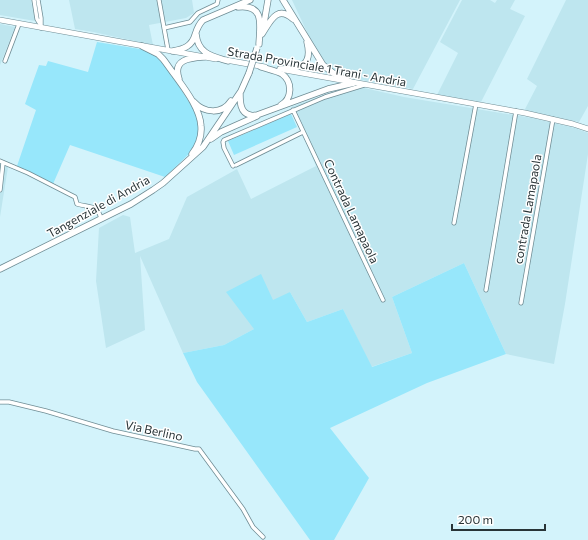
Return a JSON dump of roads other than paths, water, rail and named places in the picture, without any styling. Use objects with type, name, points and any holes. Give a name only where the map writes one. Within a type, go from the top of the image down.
[{"type":"main road","points":[[228,61],[209,54],[199,47],[196,29],[203,20],[250,0]]},
{"type":"main road","name":"Tangenziale di Andria","points":[[0,269],[130,204],[153,190],[203,148],[241,91],[245,82],[262,34],[268,0]]},
{"type":"main road","points":[[283,0],[298,26]]},
{"type":"main road","points":[[236,7],[248,7],[258,14],[260,23],[258,46]]},
{"type":"main road","points":[[262,34],[274,17],[278,14],[287,14],[298,26],[326,68],[352,82]]},
{"type":"main road","name":"Strada Provinciale 1 Trani - Andria","points":[[0,20],[19,24],[41,26],[142,46],[476,104],[552,119],[588,129]]},
{"type":"main road","points":[[171,50],[187,47],[193,41],[196,34]]},
{"type":"main road","points":[[280,70],[295,69],[307,60],[309,52],[305,36]]},
{"type":"main road","points":[[142,46],[161,56],[180,83],[199,116],[201,124],[199,142],[188,160],[183,165]]},
{"type":"main road","points":[[180,83],[177,70],[181,63],[188,59],[204,56]]},
{"type":"main road","points":[[260,67],[284,75],[288,80],[290,92],[288,99],[284,104],[275,109]]},
{"type":"main road","points":[[190,99],[204,110],[219,110],[229,104],[245,82]]},
{"type":"main road","points":[[241,91],[240,102],[245,113],[257,115],[328,89],[352,82]]},
{"type":"main road","points":[[205,144],[222,132],[268,111]]},
{"type":"street","points":[[34,0],[41,26]]},
{"type":"street","points":[[38,0],[41,26]]},
{"type":"street","points":[[159,0],[164,28],[171,50]]},
{"type":"street","points":[[164,28],[190,22],[198,12],[217,4],[218,0]]},
{"type":"street","points":[[5,61],[19,24]]},
{"type":"street","points":[[303,132],[234,166],[222,142],[325,97],[365,84]]},
{"type":"street","points":[[454,223],[476,104]]},
{"type":"street","name":"Contrada Lamapaola","points":[[293,110],[383,300]]},
{"type":"street","points":[[486,290],[516,112]]},
{"type":"street","name":"contrada Lamapaola","points":[[521,303],[552,119]]},
{"type":"street","points":[[0,190],[2,162],[71,194],[75,197],[77,204],[97,209],[100,213],[101,219]]},
{"type":"street","name":"Via Berlino","points":[[0,402],[9,402],[114,431],[199,449],[243,509],[253,527],[263,537]]}]
